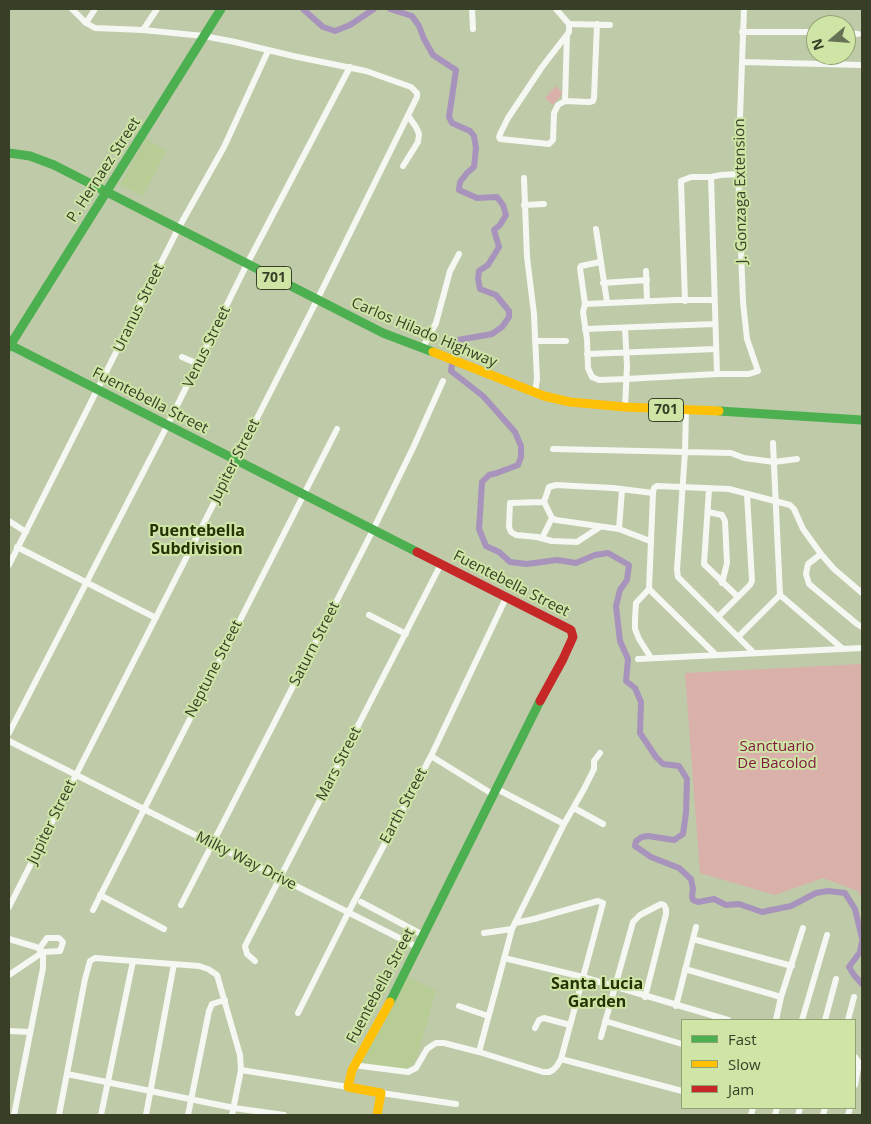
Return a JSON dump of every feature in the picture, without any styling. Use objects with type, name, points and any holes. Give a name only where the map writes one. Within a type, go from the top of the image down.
[{"type":"main road","name":"P. Hernaez Street","points":[[9,346],[221,9]]},
{"type":"main road","name":"Carlos Hilado Highway","points":[[9,153],[30,156],[54,165],[382,333],[535,393],[570,402],[626,408],[753,412],[862,420]]},
{"type":"main road","name":"Fuentebella Street","points":[[9,346],[304,493],[506,598],[569,628],[573,634],[563,659],[546,688],[371,1038],[353,1065],[348,1087]]},
{"type":"main road","points":[[348,1087],[381,1093],[377,1115]]},
{"type":"street","points":[[72,9],[86,23],[100,28],[204,36],[350,67]]},
{"type":"street","points":[[86,23],[95,9]]},
{"type":"street","points":[[143,30],[157,9]]},
{"type":"street","points":[[472,9],[472,29]]},
{"type":"street","points":[[556,9],[569,24],[570,29],[536,75],[508,118],[499,137],[500,139],[552,143],[554,113],[558,105],[565,101],[589,102],[594,98],[597,24]]},
{"type":"street","name":"J. Gonzaga Extension","points":[[717,374],[750,374],[758,371],[746,332],[738,174],[744,9]]},
{"type":"street","points":[[569,24],[610,25]]},
{"type":"street","points":[[742,32],[806,32]]},
{"type":"street","points":[[565,101],[567,35]]},
{"type":"street","name":"Uranus Street","points":[[9,565],[178,229],[224,147],[268,51]]},
{"type":"street","points":[[742,62],[861,65]]},
{"type":"street","name":"Jupiter Street","points":[[9,907],[417,102],[417,93],[411,88],[350,67]]},
{"type":"street","name":"Venus Street","points":[[9,734],[167,426],[247,264],[350,67]]},
{"type":"street","points":[[403,166],[418,142],[419,134],[409,117]]},
{"type":"street","points":[[685,300],[681,181],[691,177],[738,174]]},
{"type":"street","points":[[600,262],[580,266],[585,304],[583,312],[588,368],[592,376],[601,380],[717,374],[711,177]]},
{"type":"street","points":[[524,178],[527,257],[534,314],[537,379],[535,393]]},
{"type":"street","points":[[524,205],[544,204]]},
{"type":"street","points":[[596,229],[607,302]]},
{"type":"street","points":[[422,349],[436,323],[450,271],[460,254]]},
{"type":"street","points":[[646,271],[647,301]]},
{"type":"street","points":[[603,283],[646,280]]},
{"type":"street","points":[[585,304],[714,300]]},
{"type":"street","points":[[586,329],[715,324]]},
{"type":"street","points":[[625,328],[626,408]]},
{"type":"street","points":[[535,341],[566,341]]},
{"type":"street","points":[[587,354],[716,349]]},
{"type":"street","points":[[182,357],[198,364]]},
{"type":"street","name":"Saturn Street","points":[[181,905],[373,530],[443,382]]},
{"type":"street","points":[[686,411],[678,577],[753,652]]},
{"type":"street","name":"Neptune Street","points":[[93,910],[337,429]]},
{"type":"street","points":[[774,443],[780,595],[843,649]]},
{"type":"street","points":[[553,449],[731,453],[744,458],[774,462],[797,460]]},
{"type":"street","points":[[552,518],[544,502],[548,489],[551,486],[612,488],[653,492]]},
{"type":"street","points":[[651,658],[639,639],[635,629],[635,619],[636,603],[649,589],[653,492],[657,486],[722,488],[790,505],[794,509],[803,529],[821,554],[834,569],[862,594]]},
{"type":"street","points":[[709,489],[705,566],[738,597]]},
{"type":"street","points":[[619,529],[622,490]]},
{"type":"street","points":[[718,617],[752,581],[747,494]]},
{"type":"street","points":[[544,502],[512,502],[509,505],[509,527],[511,532],[552,541],[579,542],[600,527]]},
{"type":"street","points":[[708,512],[722,515],[725,521],[727,563],[722,582]]},
{"type":"street","points":[[552,518],[619,529],[650,542]]},
{"type":"street","points":[[542,538],[552,518]]},
{"type":"street","points":[[9,521],[26,532]]},
{"type":"street","points":[[17,547],[156,618]]},
{"type":"street","points":[[821,554],[808,564],[806,574],[808,584],[862,627]]},
{"type":"street","name":"Mars Street","points":[[255,961],[247,954],[245,946],[441,564]]},
{"type":"street","points":[[649,589],[716,655]]},
{"type":"street","points":[[738,637],[780,595]]},
{"type":"street","name":"Earth Street","points":[[298,1013],[430,756],[506,598]]},
{"type":"street","points":[[369,616],[406,634]]},
{"type":"street","points":[[638,659],[862,648]]},
{"type":"street","name":"Milky Way Drive","points":[[9,741],[417,947]]},
{"type":"street","points":[[478,1052],[513,926],[564,824],[593,772],[593,763],[600,753]]},
{"type":"street","points":[[430,756],[495,792],[564,824]]},
{"type":"street","points":[[574,808],[604,824]]},
{"type":"street","points":[[100,895],[164,929]]},
{"type":"street","points":[[353,1065],[408,1072],[416,1068],[427,1049],[436,1043],[444,1043],[543,1072],[553,1070],[557,1066],[561,1059],[603,903],[598,901],[484,933]]},
{"type":"street","points":[[361,902],[423,935]]},
{"type":"street","points":[[601,1037],[633,922],[640,915],[658,905],[664,905],[666,914],[645,997]]},
{"type":"street","points":[[676,1006],[696,927]]},
{"type":"street","points":[[776,1019],[803,928]]},
{"type":"street","points":[[802,1019],[826,935]]},
{"type":"street","points":[[9,939],[41,950]]},
{"type":"street","points":[[693,939],[792,966]]},
{"type":"street","points":[[9,975],[41,950]]},
{"type":"street","points":[[14,1115],[43,968],[41,950]]},
{"type":"street","points":[[59,1115],[90,961],[95,958],[199,966],[213,971],[217,975],[226,1000],[240,1055],[241,1070],[232,1115]]},
{"type":"street","points":[[504,958],[583,978],[724,1019]]},
{"type":"street","points":[[102,1115],[133,961]]},
{"type":"street","points":[[146,1115],[152,1091],[174,964]]},
{"type":"street","points":[[685,969],[781,998]]},
{"type":"street","points":[[825,1019],[836,979]]},
{"type":"street","points":[[848,1019],[854,997]]},
{"type":"street","points":[[188,1115],[209,1011],[212,1004],[226,1000]]},
{"type":"street","points":[[459,1006],[488,1016]]},
{"type":"street","points":[[536,1028],[539,1020],[544,1018],[570,1025]]},
{"type":"street","points":[[605,1021],[681,1044]]},
{"type":"street","points":[[9,1032],[30,1032]]},
{"type":"street","points":[[856,1058],[859,1063],[856,1080]]},
{"type":"street","points":[[561,1059],[681,1091]]},
{"type":"street","points":[[241,1070],[348,1087]]},
{"type":"street","points":[[67,1074],[234,1108],[284,1115]]},
{"type":"street","points":[[381,1093],[456,1104]]},
{"type":"shaded area","points":[[146,138],[166,151],[143,196],[120,185]]},
{"type":"shaded area","points":[[406,976],[436,991],[416,1060],[407,1069],[361,1063]]},
{"type":"green space","points":[[556,86],[563,93],[553,105],[545,98]]},
{"type":"green space","name":"Sanctuario De Bacolod","points":[[862,664],[862,899],[858,891],[823,878],[775,895],[700,873],[685,673]]},
{"type":"waterway","points":[[303,9],[323,27],[335,31],[350,25],[374,9]]},
{"type":"waterway","points":[[390,9],[412,16],[433,55],[456,70],[449,117],[452,123],[470,131],[474,136],[476,148],[474,167],[460,182],[459,190],[477,198],[497,197],[503,205],[506,215],[500,225],[494,230],[499,247],[488,265],[479,271],[478,279],[480,289],[496,295],[509,311],[509,317],[502,327],[492,334],[458,340],[454,350],[451,371],[483,396],[515,432],[521,446],[521,457],[518,465],[489,475],[482,482],[479,529],[486,546],[499,552],[510,562],[527,564],[557,560],[576,563],[595,555],[608,553],[629,565],[627,580],[620,590],[616,606],[620,641],[628,659],[626,681],[635,688],[641,702],[640,733],[663,764],[679,766],[687,779],[683,834],[674,840],[648,836],[642,837],[636,841],[635,846],[651,857],[679,868],[691,879],[693,900],[698,902],[714,899],[726,905],[739,904],[762,912],[791,906],[816,893],[828,891],[845,893],[855,909],[862,938]]},
{"type":"waterway","points":[[862,941],[860,952],[849,967],[862,984]]},
{"type":"traffic: fast","points":[[9,347],[221,9]]},
{"type":"traffic: fast","points":[[9,153],[30,156],[54,165],[383,333],[433,352]]},
{"type":"traffic: fast","points":[[10,345],[417,552]]},
{"type":"traffic: fast","points":[[719,411],[862,420]]},
{"type":"traffic: fast","points":[[390,1002],[540,701]]},
{"type":"traffic: slow","points":[[433,352],[544,396],[570,402],[625,407],[719,411]]},
{"type":"traffic: slow","points":[[377,1115],[381,1093],[348,1087],[352,1070],[390,1002]]},
{"type":"traffic: jam","points":[[417,552],[571,630],[573,637],[540,701]]},
{"type":"district","name":"Puentebella Subdivision","points":[[197,540]]},
{"type":"district","name":"Santa Lucia Garden","points":[[597,993]]}]
